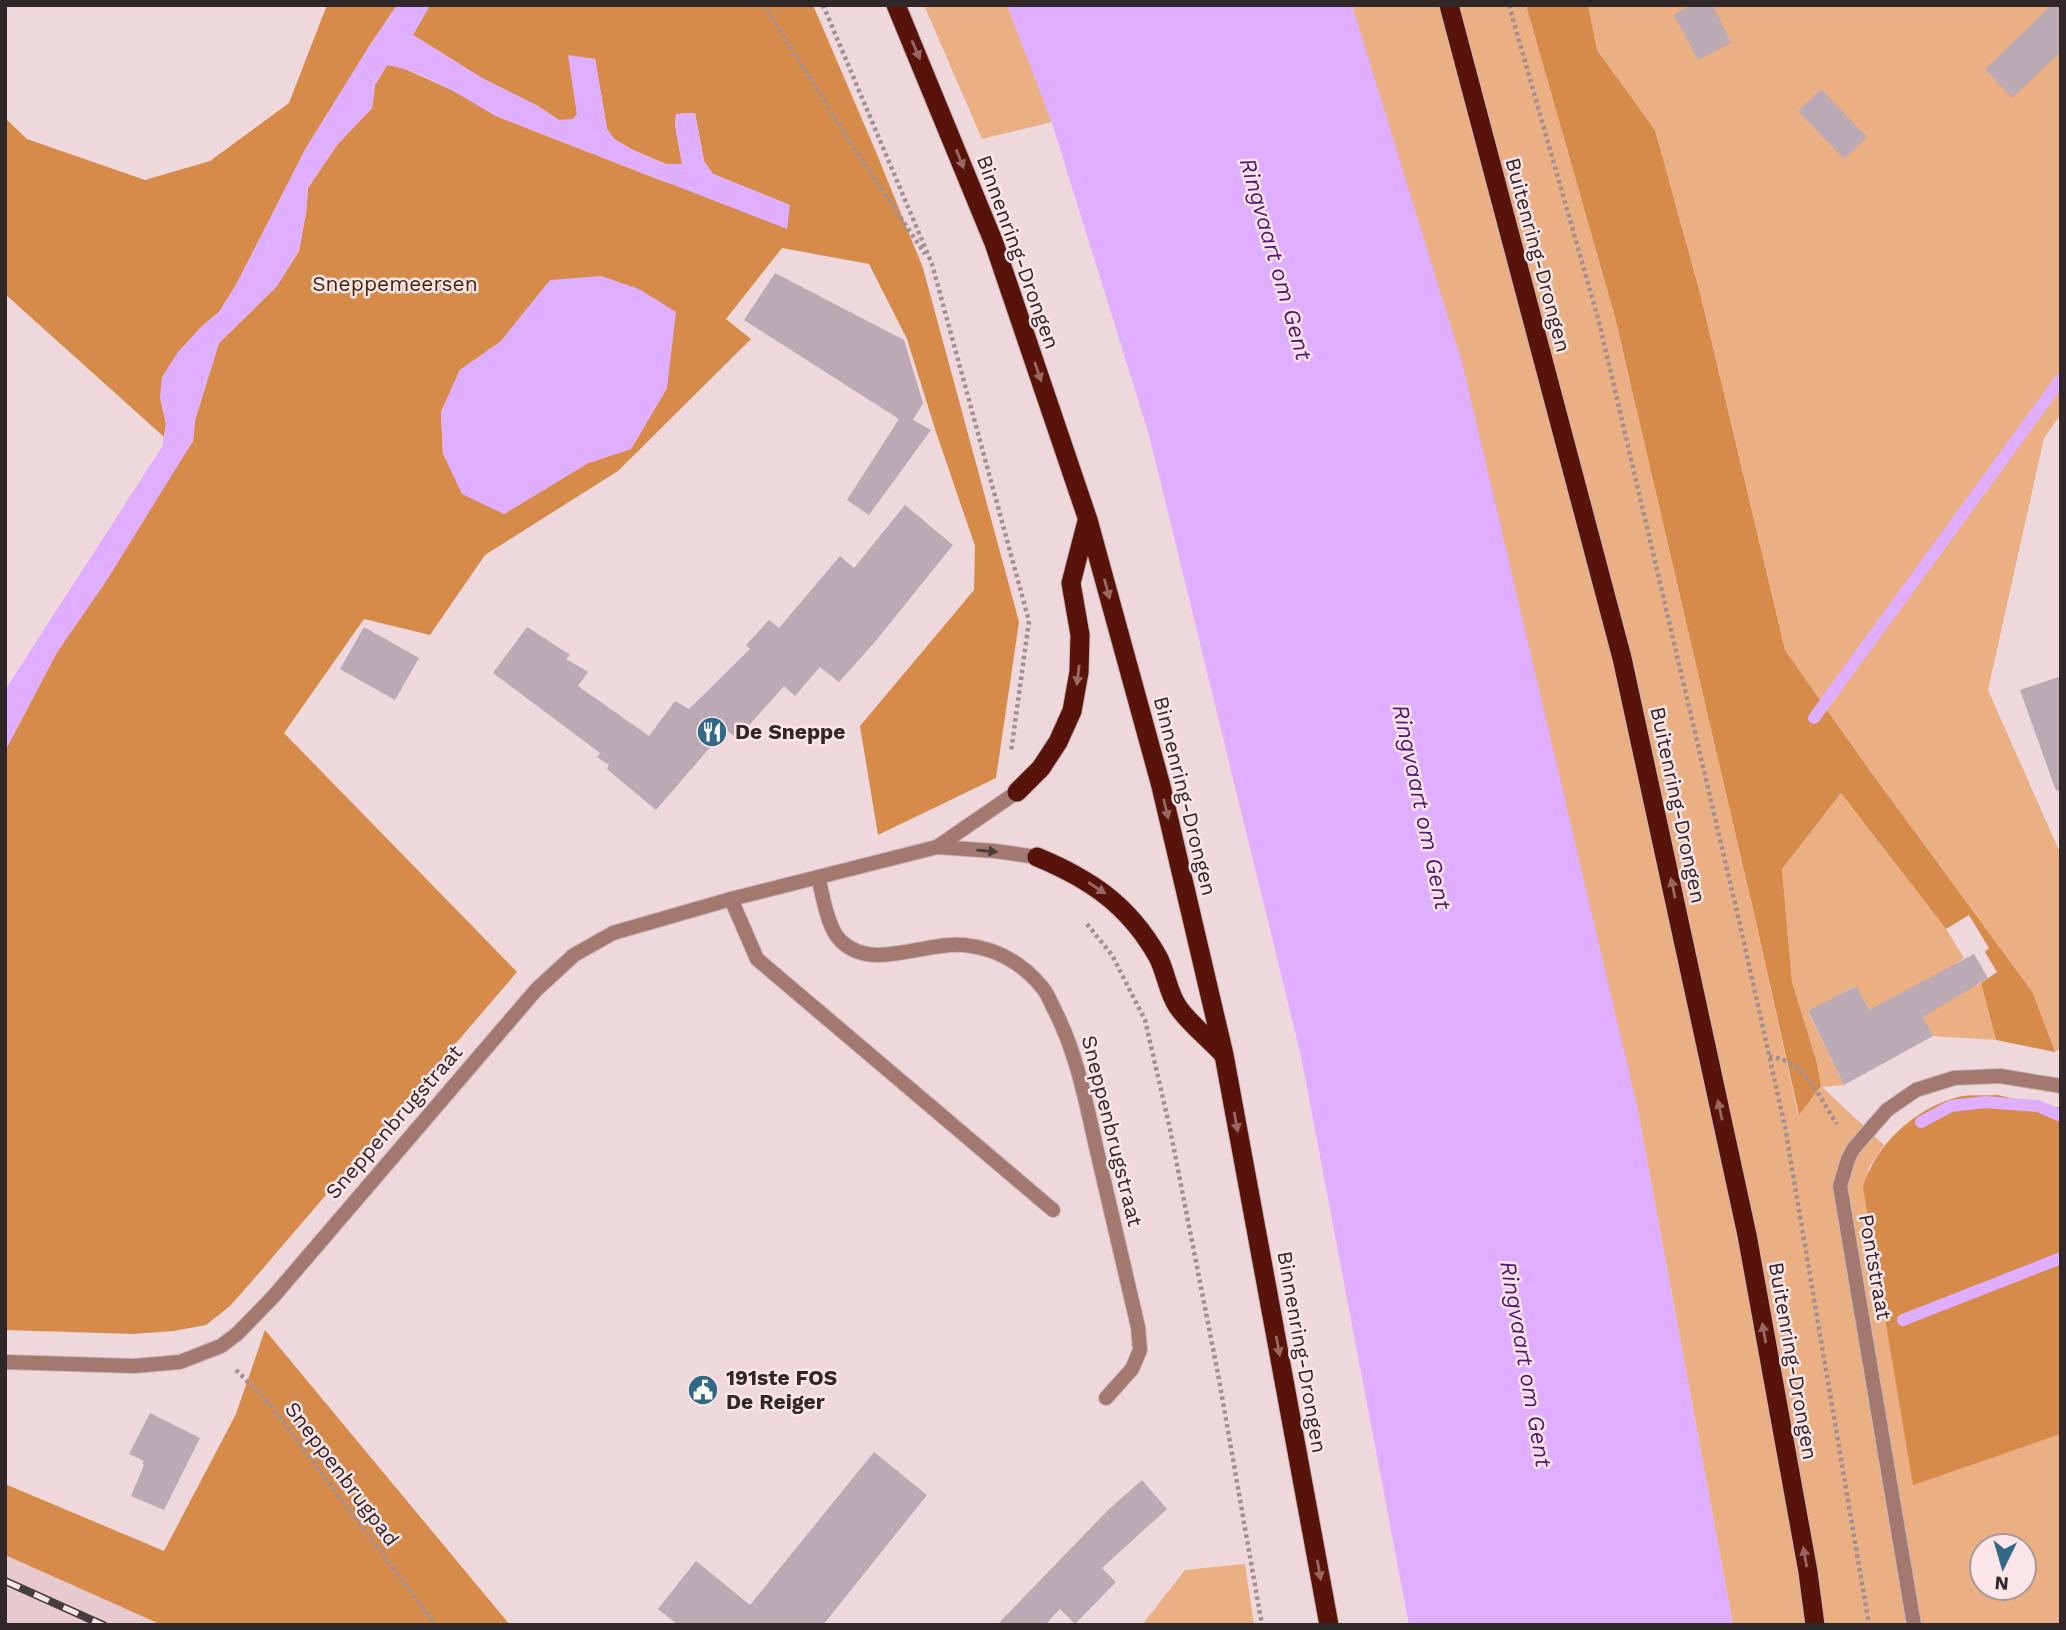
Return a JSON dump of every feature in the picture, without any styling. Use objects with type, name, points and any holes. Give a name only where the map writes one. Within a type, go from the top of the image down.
[{"type":"highway","name":"Binnenring-Drongen","points":[[897,5],[994,243],[1087,520],[1161,786],[1224,1055],[1329,1625]]},
{"type":"highway","name":"Buitenring-Drongen","points":[[1449,5],[1625,671],[1746,1235],[1808,1572],[1815,1625]]},
{"type":"highway","points":[[1017,792],[1041,768],[1058,742],[1072,711],[1079,672],[1080,635],[1071,583],[1087,520]]},
{"type":"highway","points":[[1037,857],[1071,871],[1110,897],[1139,927],[1159,959],[1177,1006],[1224,1055]]},
{"type":"street","points":[[937,847],[1017,792]]},
{"type":"street","name":"Sneppenbrugstraat","points":[[5,1362],[134,1366],[180,1362],[220,1346],[243,1329],[273,1297],[536,990],[575,955],[613,933],[731,899],[937,847],[1037,857]]},
{"type":"street","name":"Sneppenbrugstraat","points":[[818,877],[829,920],[839,940],[855,952],[880,956],[962,944],[994,951],[1020,965],[1044,988],[1065,1030],[1082,1083],[1138,1327],[1140,1350],[1132,1369],[1106,1398]]},
{"type":"street","points":[[731,899],[757,959],[1053,1210]]},
{"type":"street","name":"Pontstraat","points":[[1914,1625],[1840,1186],[1854,1148],[1887,1110],[1916,1090],[1954,1078],[2000,1076],[2061,1086]]},
{"type":"path","points":[[764,5],[856,151],[932,264]]},
{"type":"path","points":[[823,5],[932,264],[1029,621],[1009,763],[1017,792]]},
{"type":"path","points":[[1509,5],[1599,322],[1769,1057],[1784,1127],[1870,1625]]},
{"type":"path","points":[[1081,916],[1112,955],[1145,1020],[1170,1129],[1215,1360],[1262,1625]]},
{"type":"path","points":[[1769,1057],[1783,1057],[1805,1074],[1854,1148]]},
{"type":"path","name":"Sneppenbrugpad","points":[[220,1346],[236,1369],[267,1401],[436,1625]]},
{"type":"shaded area","points":[[924,5],[1007,5],[1052,122],[982,139]]},
{"type":"shaded area","points":[[1352,5],[1526,5],[1615,317],[1798,1114],[1821,1086],[1817,1063],[1792,982],[1782,869],[1841,793],[1946,929],[1964,958],[1955,964],[1970,988],[1981,983],[1996,1040],[1933,1036],[1908,990],[1869,1010],[1855,986],[1808,1012],[1844,1085],[1822,1087],[1884,1145],[1868,1169],[1913,1484],[2061,1434],[2061,1625],[1733,1625],[1637,1106]]},
{"type":"shaded area","points":[[1588,5],[2061,5],[2061,414],[2044,438],[1988,690],[2061,855],[2061,1048],[2055,1052],[2033,993],[1785,650],[1700,293],[1655,130],[1597,50]]},
{"type":"shaded area","points":[[5,1555],[162,1625],[5,1625]]},
{"type":"shaded area","points":[[1245,1564],[1254,1625],[1142,1625],[1185,1570]]},
{"type":"green space","points":[[327,5],[397,5],[306,148],[236,285],[219,312],[200,328],[160,397],[166,424],[164,437],[5,294],[5,118],[27,139],[145,180],[210,161],[289,103]]},
{"type":"green space","name":"Sneppemeersen","points":[[430,5],[813,5],[923,268],[1019,622],[996,778],[878,835],[860,726],[974,590],[975,546],[907,339],[869,264],[782,248],[726,319],[751,339],[618,471],[485,555],[430,635],[364,619],[284,733],[517,972],[253,1280],[230,1306],[206,1325],[133,1334],[5,1330],[5,751],[56,654],[193,441],[195,420],[219,343],[277,286],[299,251],[308,188],[337,145],[372,108],[375,85],[387,65],[403,68],[456,92],[496,116],[665,182],[790,205],[713,174],[704,161],[695,113],[676,114],[675,125],[682,164],[666,164],[614,139],[607,129],[595,59],[569,56],[577,114],[573,120],[559,120],[536,105],[482,78],[413,35]],"holes":[[[500,342],[667,388],[631,449],[588,463],[504,514],[443,454],[441,412],[460,370]]]},
{"type":"green space","points":[[1526,5],[1588,5],[1597,50],[1655,130],[1700,293],[1785,650],[2033,993],[2055,1052],[1996,1040],[1981,983],[1997,972],[1985,952],[1989,948],[1969,915],[1946,929],[1841,793],[1782,869],[1792,982],[1817,1063],[1821,1086],[1799,1115],[1615,317]]},
{"type":"green space","points":[[1997,1095],[2061,1108],[2061,1434],[1913,1485],[1863,1187],[1877,1156],[1912,1119],[1958,1097]]},
{"type":"green space","points":[[265,1330],[510,1625],[162,1625],[5,1555],[5,1484],[164,1551],[236,1414]]},
{"type":"water","points":[[397,5],[430,5],[413,35],[482,78],[536,105],[559,120],[573,119],[577,114],[568,55],[595,59],[607,129],[614,139],[666,164],[682,164],[675,125],[676,114],[695,113],[704,161],[713,174],[790,205],[787,229],[496,116],[429,79],[387,65],[375,85],[372,108],[337,145],[308,188],[299,250],[277,286],[219,343],[195,420],[193,441],[107,580],[56,654],[5,751],[5,690],[162,447],[166,424],[160,397],[162,377],[178,352],[219,312],[236,285],[306,148]]},
{"type":"water","name":"Ringvaart om Gent","points":[[1007,5],[1352,5],[1463,366],[1637,1106],[1733,1625],[1409,1625],[1301,1056],[1149,435],[1052,123]]},
{"type":"water","points":[[601,276],[639,289],[676,312],[667,388],[631,449],[588,463],[504,514],[462,494],[443,454],[441,412],[460,370],[500,342],[550,280]]},
{"type":"building","points":[[1692,5],[1713,5],[1731,43],[1698,60],[1674,15]]},
{"type":"building","points":[[2052,5],[2061,5],[2061,52],[2012,98],[1985,69]]},
{"type":"building","points":[[1821,89],[1867,137],[1844,159],[1798,111]]},
{"type":"building","points":[[775,273],[904,340],[923,403],[913,420],[931,430],[869,515],[847,500],[899,419],[744,320]]},
{"type":"building","points":[[905,505],[953,545],[874,643],[839,682],[820,667],[795,696],[784,686],[737,739],[726,729],[656,810],[607,769],[609,765],[597,757],[600,753],[493,673],[527,627],[570,655],[566,659],[588,672],[578,686],[649,736],[675,701],[689,709],[750,649],[746,645],[769,620],[779,628],[840,556],[854,568]]},
{"type":"building","points":[[364,627],[419,658],[395,700],[340,669]]},
{"type":"building","points":[[2061,676],[2061,790],[2056,791],[2020,690]]},
{"type":"building","points":[[1974,954],[1988,978],[1923,1017],[1933,1036],[1844,1085],[1808,1011],[1856,986],[1869,1010]]},
{"type":"building","points":[[150,1413],[200,1438],[164,1510],[131,1496],[144,1461],[129,1454]]},
{"type":"building","points":[[874,1452],[927,1495],[823,1625],[678,1625],[658,1609],[696,1561],[750,1605]]},
{"type":"building","points":[[1142,1480],[1167,1509],[1102,1568],[1116,1582],[1075,1624],[1060,1609],[1045,1625],[997,1625],[1108,1510]]},
{"type":"waterway","points":[[1814,718],[2061,379]]},
{"type":"waterway","points":[[1921,1122],[1951,1106],[1985,1102],[2038,1106],[2061,1116]]},
{"type":"waterway","points":[[1903,1320],[2061,1258]]},
{"type":"railway","points":[[5,1581],[103,1625]]},
{"type":"place","name":"De Sneppe","points":[[712,732]]},
{"type":"place","name":"191ste FOS De Reiger","points":[[703,1390]]}]
